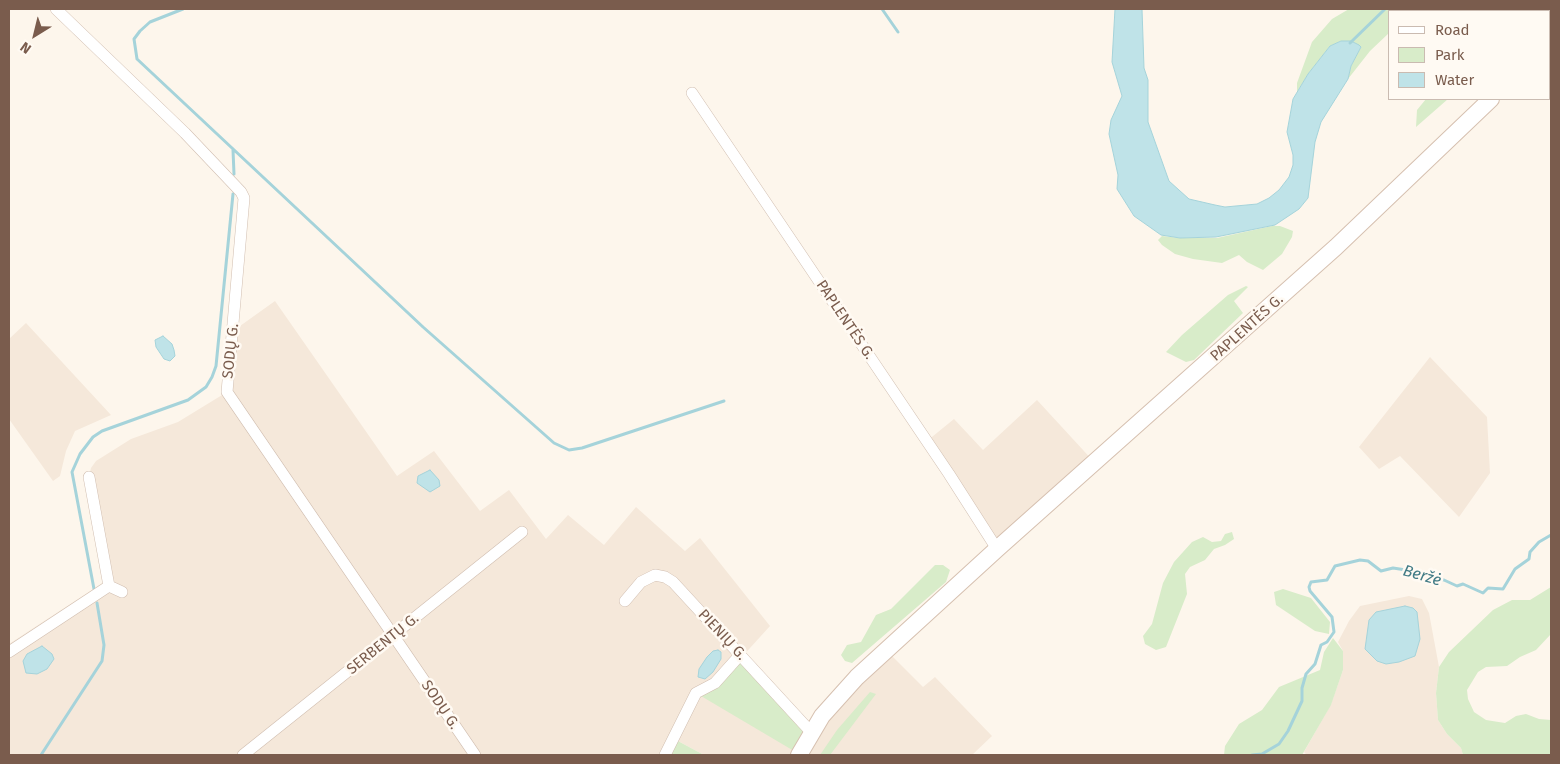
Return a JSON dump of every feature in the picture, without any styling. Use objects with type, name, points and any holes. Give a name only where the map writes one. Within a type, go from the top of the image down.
[{"type":"main road","name":"PAPLENTĖS G.","points":[[798,755],[811,732],[836,699],[857,678],[997,549],[1336,248],[1490,100]]},
{"type":"street","name":"SODŲ G.","points":[[56,9],[185,133],[243,195],[227,392],[475,755]]},
{"type":"street","name":"PAPLENTĖS G.","points":[[692,93],[949,474],[997,549]]},
{"type":"street","points":[[89,477],[108,586]]},
{"type":"street","name":"SERBENTŲ G.","points":[[243,755],[522,532]]},
{"type":"street","name":"PIENIŲ G.","points":[[625,601],[641,582],[655,575],[665,577],[673,582],[811,732]]},
{"type":"street","points":[[108,586],[122,592]]},
{"type":"street","points":[[9,652],[108,586]]},
{"type":"street","points":[[664,755],[696,693],[715,683],[740,655]]},
{"type":"shaded area","points":[[275,301],[397,476],[434,451],[480,511],[509,490],[546,539],[568,515],[604,545],[636,507],[685,551],[700,538],[770,626],[740,659],[794,751],[791,755],[704,755],[676,740],[670,755],[9,755],[9,644],[104,582],[89,477],[91,468],[96,461],[131,439],[178,422],[227,392],[233,331]]},
{"type":"shaded area","points":[[26,323],[111,415],[75,431],[66,451],[60,476],[53,481],[9,419],[9,339]]},
{"type":"shaded area","points":[[1430,357],[1487,417],[1490,473],[1459,517],[1400,456],[1379,469],[1359,447]]},
{"type":"shaded area","points":[[1037,400],[1095,463],[997,549],[927,441],[954,419],[983,450]]},
{"type":"shaded area","points":[[1409,596],[1422,599],[1429,613],[1439,667],[1436,693],[1438,720],[1447,734],[1461,748],[1463,755],[1307,755],[1304,752],[1331,704],[1343,670],[1343,651],[1338,642],[1349,621],[1360,606]]},
{"type":"shaded area","points":[[890,654],[923,687],[935,677],[992,736],[972,755],[805,755],[840,705]]},
{"type":"green space","points":[[1349,9],[1418,9],[1388,10],[1388,34],[1370,51],[1348,79],[1351,66],[1361,47],[1351,41],[1341,41],[1330,46],[1308,74],[1297,92],[1297,83],[1312,42],[1332,19]]},
{"type":"green space","points":[[1425,100],[1447,100],[1416,127],[1417,110]]},
{"type":"green space","points":[[1280,226],[1293,231],[1292,237],[1282,254],[1263,270],[1247,262],[1239,255],[1222,263],[1193,259],[1175,254],[1158,240],[1162,236],[1217,238]]},
{"type":"green space","points":[[1246,286],[1248,287],[1234,301],[1243,313],[1194,360],[1186,362],[1166,352],[1182,335],[1228,295]]},
{"type":"green space","points":[[1232,532],[1234,539],[1214,549],[1205,560],[1190,567],[1185,574],[1187,594],[1166,647],[1156,650],[1145,644],[1143,636],[1152,624],[1163,583],[1174,562],[1192,542],[1203,537],[1212,542],[1221,541],[1225,534]]},
{"type":"green space","points":[[935,565],[943,565],[950,570],[946,582],[852,663],[845,661],[841,655],[847,645],[861,642],[876,615],[891,609]]},
{"type":"green space","points":[[1551,587],[1551,634],[1536,650],[1520,657],[1507,666],[1486,667],[1478,672],[1467,690],[1468,699],[1474,712],[1486,720],[1505,723],[1516,716],[1526,714],[1539,719],[1551,720],[1551,755],[1463,755],[1461,748],[1447,734],[1438,720],[1436,693],[1439,667],[1449,652],[1493,610],[1512,600],[1530,600]]},
{"type":"green space","points":[[1283,589],[1311,598],[1330,622],[1329,634],[1315,631],[1276,605],[1274,592]]},
{"type":"green space","points":[[1333,638],[1343,651],[1343,670],[1331,705],[1302,755],[1224,755],[1225,746],[1239,724],[1262,710],[1279,687],[1320,670],[1324,652]]},
{"type":"green space","points":[[740,659],[805,730],[794,751],[701,696]]},
{"type":"green space","points":[[870,692],[876,694],[830,755],[820,755],[837,730]]},
{"type":"green space","points":[[676,740],[704,755],[670,755]]},
{"type":"water","points":[[1115,9],[1142,9],[1144,68],[1148,80],[1148,122],[1169,181],[1189,199],[1225,207],[1257,204],[1279,190],[1289,177],[1293,165],[1293,155],[1287,132],[1293,99],[1308,74],[1330,46],[1341,41],[1351,41],[1361,47],[1351,66],[1348,79],[1321,122],[1315,142],[1308,198],[1299,209],[1275,225],[1216,237],[1180,238],[1161,235],[1134,216],[1117,189],[1118,175],[1109,134],[1111,120],[1122,96],[1112,62]]},
{"type":"water","points":[[1473,9],[1516,10],[1474,10]]},
{"type":"water","points":[[163,336],[172,344],[174,350],[175,356],[170,361],[164,359],[156,347],[155,340]]},
{"type":"water","points":[[430,470],[439,480],[440,486],[430,492],[417,483],[418,476]]},
{"type":"water","points":[[1405,606],[1413,608],[1417,612],[1420,639],[1415,656],[1399,662],[1386,664],[1377,661],[1365,649],[1369,620],[1376,612]]},
{"type":"water","points":[[42,646],[52,654],[54,659],[47,669],[37,674],[26,673],[23,661],[27,654]]},
{"type":"water","points":[[718,650],[721,652],[721,659],[713,672],[705,679],[698,677],[699,669],[707,657],[713,651]]},
{"type":"waterway","points":[[183,9],[150,22],[140,31],[134,39],[137,59],[423,327],[554,443],[569,450],[582,448],[724,401]]},
{"type":"waterway","points":[[882,9],[898,32]]},
{"type":"waterway","points":[[1350,43],[1385,9]]},
{"type":"waterway","points":[[233,150],[234,174]]},
{"type":"waterway","points":[[94,589],[72,472],[80,454],[93,437],[102,431],[188,400],[206,387],[212,377],[216,366],[233,194]]},
{"type":"waterway","name":"Beržė","points":[[1252,755],[1262,754],[1279,744],[1288,731],[1302,701],[1302,688],[1306,674],[1315,664],[1321,645],[1327,642],[1334,632],[1332,617],[1310,591],[1311,582],[1327,580],[1335,566],[1360,560],[1368,561],[1381,571],[1393,568],[1406,570],[1425,577],[1444,580],[1457,586],[1463,584],[1483,593],[1488,588],[1503,589],[1515,569],[1529,559],[1530,552],[1539,542],[1551,535]]},
{"type":"waterway","points":[[41,755],[102,661],[104,645],[97,603]]}]
